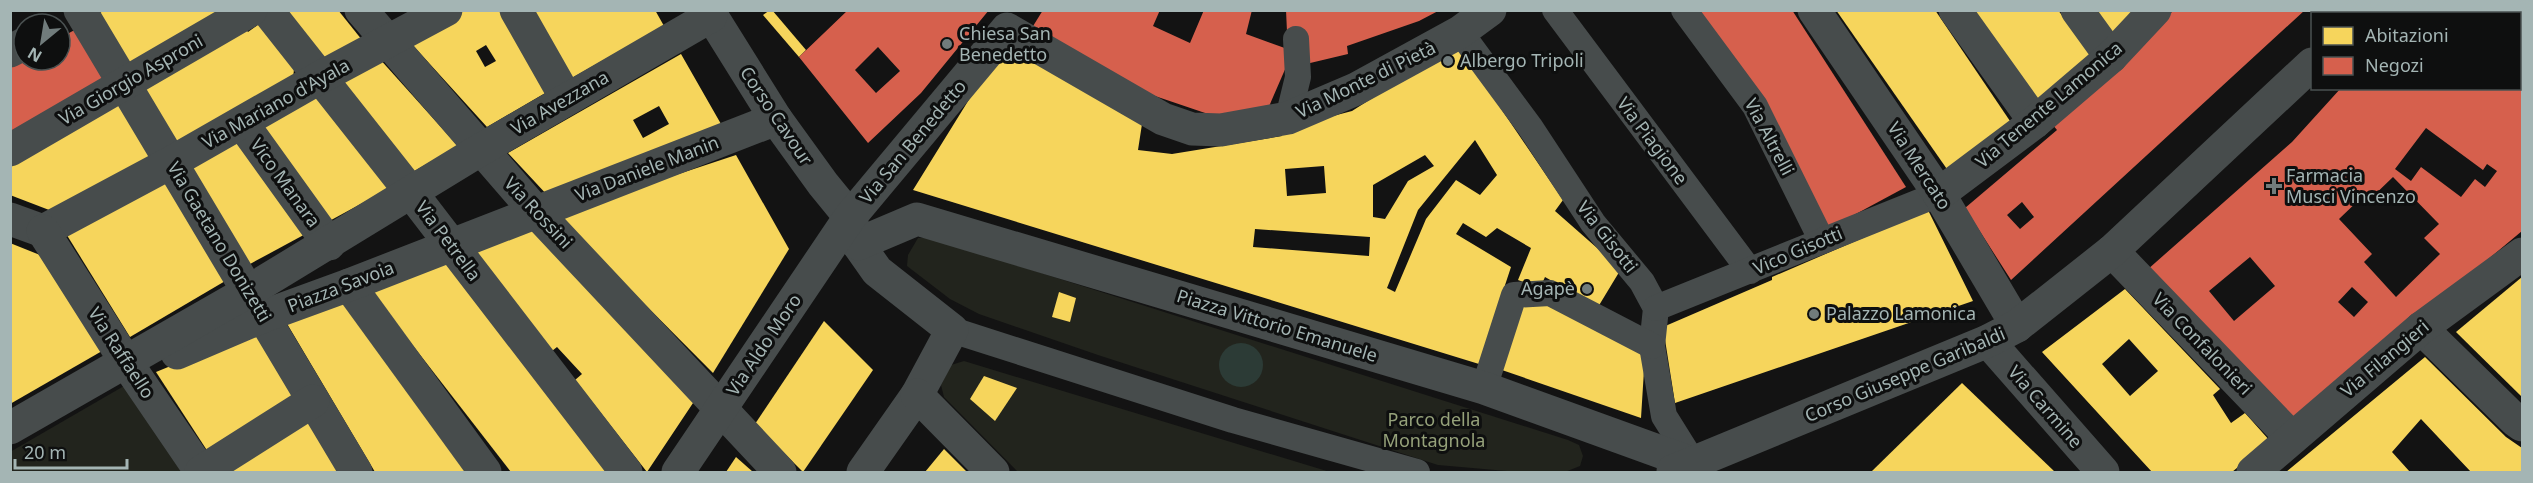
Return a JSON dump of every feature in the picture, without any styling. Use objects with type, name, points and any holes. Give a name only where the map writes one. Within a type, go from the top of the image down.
[{"type":"street","name":"Via Giorgio Asproni","points":[[10,150],[251,10]]},
{"type":"street","name":"Via Petrella","points":[[267,10],[626,472]]},
{"type":"street","name":"Via Rossini","points":[[361,10],[536,212],[780,472]]},
{"type":"street","name":"Via Mariano d'Ayala","points":[[42,231],[172,162],[321,77],[446,10]]},
{"type":"street","points":[[516,10],[566,99]]},
{"type":"street","name":"Via Monte di Pietà","points":[[1013,20],[1163,119],[1192,129],[1221,130],[1288,118],[1356,88],[1460,32],[1490,10]]},
{"type":"street","name":"Via Piagione","points":[[1555,10],[1750,271]]},
{"type":"street","name":"Via Altrelli","points":[[1684,10],[1755,106],[1822,240]]},
{"type":"street","name":"Via Mercato","points":[[1814,10],[1939,194],[2017,326]]},
{"type":"street","points":[[1955,10],[2035,122]]},
{"type":"street","points":[[2077,10],[2111,57]]},
{"type":"street","name":"Via Tenente Lamonica","points":[[1939,194],[2035,122],[2111,57],[2155,10]]},
{"type":"street","name":"Via Avezzana","points":[[410,192],[710,13]]},
{"type":"street","name":"Corso Cavour","points":[[710,13],[776,119],[854,230]]},
{"type":"street","name":"Via Gaetano Donizetti","points":[[76,14],[125,84],[356,472]]},
{"type":"street","name":"Via San Benedetto","points":[[854,230],[1013,20]]},
{"type":"street","name":"Via Gisotti","points":[[1460,32],[1530,127],[1593,223],[1642,282],[1656,308]]},
{"type":"street","points":[[1288,118],[1298,77],[1296,39]]},
{"type":"street","name":"Corso Giuseppe Garibaldi","points":[[1687,470],[1988,342],[2017,326],[2112,250],[2311,65]]},
{"type":"street","name":"Via Daniele Manin","points":[[450,245],[776,119]]},
{"type":"street","name":"Vico Manara","points":[[242,123],[329,244]]},
{"type":"street","name":"Piazza Savoia","points":[[10,428],[256,304],[329,244],[410,192]]},
{"type":"street","name":"Vico Gisotti","points":[[1656,308],[1939,194]]},
{"type":"street","points":[[10,219],[42,231]]},
{"type":"street","name":"Piazza Vittorio Emanuele","points":[[854,230],[917,219],[1484,388],[1687,470]]},
{"type":"street","points":[[854,230],[877,271],[952,330],[1222,417],[1417,472]]},
{"type":"street","name":"Via Aldo Moro","points":[[678,472],[721,409],[854,230]]},
{"type":"street","name":"Via Raffaello","points":[[42,231],[129,367],[201,472]]},
{"type":"street","name":"Piazza Savoia","points":[[256,304],[349,285],[450,245]]},
{"type":"street","name":"Via Confalonieri","points":[[2112,250],[2292,438]]},
{"type":"street","name":"Via Filangieri","points":[[2253,472],[2421,328],[2523,254]]},
{"type":"street","points":[[349,285],[485,472]]},
{"type":"street","points":[[1484,388],[1514,295],[1550,293],[1652,346]]},
{"type":"street","points":[[1656,308],[1652,346],[1664,416],[1687,470]]},
{"type":"street","points":[[2421,328],[2523,425]]},
{"type":"street","points":[[863,472],[917,395],[952,330]]},
{"type":"street","name":"Via Carmine","points":[[1988,342],[2103,472]]},
{"type":"street","points":[[917,395],[993,472]]},
{"type":"street","points":[[201,472],[313,401]]},
{"type":"green space","name":"Parco della Montagnola","points":[[918,238],[931,238],[1568,440],[1579,445],[1583,456],[1580,466],[1565,472],[1518,472],[1438,465],[1098,355],[979,314],[950,299],[907,266],[908,255]]},
{"type":"green space","points":[[964,361],[1330,472],[1018,472],[944,397],[941,385],[951,365]]},
{"type":"green space","points":[[124,386],[185,472],[11,472],[10,452]]},
{"type":"shaded area","points":[[1241,343],[1256,350],[1263,365],[1256,380],[1241,387],[1226,380],[1219,365],[1226,350]]},
{"type":"building: Abitazioni","points":[[105,10],[236,10],[131,70],[98,14]]},
{"type":"building: Abitazioni","points":[[280,10],[338,10],[362,40],[322,65]]},
{"type":"building: Abitazioni","points":[[464,10],[501,10],[547,92],[487,127],[409,41]],"holes":[[[486,45],[496,61],[485,67],[476,51]]]},
{"type":"building: Abitazioni","points":[[531,10],[655,10],[664,26],[570,79]]},
{"type":"building: Abitazioni","points":[[770,10],[806,50],[799,57],[763,15]]},
{"type":"building: Abitazioni","points":[[1836,10],[1935,10],[2012,124],[1949,172]]},
{"type":"building: Abitazioni","points":[[1964,10],[2058,10],[2093,58],[2036,110]]},
{"type":"building: Abitazioni","points":[[2083,10],[2149,10],[2110,48]]},
{"type":"building: Abitazioni","points":[[262,22],[294,69],[293,79],[176,146],[140,83],[241,24],[248,32]]},
{"type":"building: Abitazioni","points":[[1004,43],[1142,124],[1138,150],[1172,154],[1282,136],[1280,130],[1352,111],[1457,44],[1563,200],[1555,211],[1621,269],[1598,307],[1545,277],[1540,288],[1518,280],[1531,248],[1497,228],[1486,237],[1463,223],[1456,234],[1511,267],[1479,364],[913,190]],"holes":[[[1475,140],[1497,175],[1480,195],[1456,180],[1426,219],[1395,292],[1387,288],[1418,210]],[[1425,155],[1434,166],[1408,181],[1385,219],[1373,217],[1373,185]],[[1324,166],[1326,193],[1287,196],[1285,169]],[[1255,229],[1370,237],[1369,256],[1253,247]]]},
{"type":"building: Abitazioni","points":[[681,54],[725,131],[549,197],[508,153]],"holes":[[[659,106],[669,124],[643,138],[633,120]]]},
{"type":"building: Abitazioni","points":[[378,57],[458,146],[411,173],[338,82]]},
{"type":"building: Abitazioni","points":[[317,93],[392,187],[322,225],[252,129]]},
{"type":"building: Abitazioni","points":[[121,97],[155,159],[57,213],[10,195],[10,159]]},
{"type":"building: Abitazioni","points":[[243,134],[311,231],[250,264],[188,165]]},
{"type":"building: Abitazioni","points":[[736,155],[789,249],[713,373],[560,219],[567,211]]},
{"type":"building: Abitazioni","points":[[168,177],[232,277],[130,337],[65,232]]},
{"type":"building: Abitazioni","name":"Palazzo Lamonica","points":[[1928,210],[1973,301],[1675,403],[1663,327]]},
{"type":"building: Abitazioni","points":[[534,229],[695,400],[647,472],[575,380],[582,374],[557,347],[552,351],[472,251]]},
{"type":"building: Abitazioni","points":[[10,243],[45,257],[109,347],[10,404]]},
{"type":"building: Abitazioni","points":[[447,261],[611,472],[511,472],[369,289]]},
{"type":"building: Abitazioni","points":[[2522,277],[2522,397],[2456,332]]},
{"type":"building: Abitazioni","points":[[2125,289],[2220,389],[2213,395],[2231,423],[2245,413],[2270,441],[2232,472],[2152,472],[2042,352]],"holes":[[[2129,339],[2158,371],[2130,396],[2102,364]]]},
{"type":"building: Abitazioni","points":[[1059,292],[1076,298],[1070,322],[1052,317]]},
{"type":"building: Abitazioni","points":[[1546,299],[1645,354],[1641,418],[1499,369],[1523,303]]},
{"type":"building: Abitazioni","points":[[343,301],[475,472],[375,472],[286,322]]},
{"type":"building: Abitazioni","points":[[824,321],[873,370],[803,472],[755,424]]},
{"type":"building: Abitazioni","points":[[261,329],[299,397],[210,455],[156,372]]},
{"type":"building: Abitazioni","points":[[2425,357],[2506,437],[2522,448],[2522,472],[2471,472],[2421,419],[2392,452],[2410,472],[2286,472]]},
{"type":"building: Abitazioni","points":[[984,376],[1017,388],[995,421],[970,399]]},
{"type":"building: Abitazioni","points":[[1962,383],[2055,472],[1871,472]]},
{"type":"building: Abitazioni","points":[[311,416],[345,472],[226,472]]},
{"type":"building: Abitazioni","points":[[944,449],[967,472],[925,472]]},
{"type":"building: Abitazioni","points":[[736,457],[753,472],[726,472]]},
{"type":"building: Negozi","points":[[848,10],[989,10],[921,93],[868,143],[799,57]],"holes":[[[878,47],[900,71],[876,93],[855,70]]]},
{"type":"building: Negozi","points":[[1043,10],[1160,10],[1153,26],[1190,43],[1204,10],[1252,10],[1246,34],[1293,51],[1267,111],[1211,115],[1152,95],[1030,31]]},
{"type":"building: Negozi","points":[[1286,10],[1440,10],[1419,21],[1347,46],[1348,54],[1306,64],[1287,32]]},
{"type":"building: Negozi","points":[[1692,10],[1792,10],[1906,187],[1828,229]]},
{"type":"building: Negozi","points":[[2174,10],[2305,10],[2011,280],[1965,208],[2057,130],[2052,124]],"holes":[[[2022,202],[2034,217],[2020,229],[2007,215]]]},
{"type":"building: Negozi","points":[[2403,10],[2522,10],[2522,231],[2288,426],[2147,270],[2292,142],[2339,90],[2521,90],[2521,12],[2402,12]],"holes":[[[2426,128],[2483,170],[2487,164],[2497,171],[2485,187],[2475,179],[2461,197],[2421,167],[2411,181],[2395,169]],[[2393,177],[2439,224],[2424,238],[2440,254],[2396,297],[2364,262],[2372,254],[2339,219],[2362,197],[2366,203]],[[2250,257],[2275,286],[2234,321],[2209,291]],[[2352,287],[2368,302],[2354,317],[2338,302]]]},
{"type":"building: Negozi","points":[[80,27],[111,82],[10,140],[10,67],[12,66],[12,72],[72,72],[72,31]]},
{"type":"place","name":"Chiesa San Benedetto","points":[[947,44]]},
{"type":"place","name":"Albergo Tripoli","points":[[1448,61]]},
{"type":"place","name":"Farmacia Musci Vincenzo","points":[[2274,186]]},
{"type":"place","name":"Agapè","points":[[1587,289]]},
{"type":"place","name":"Palazzo Lamonica","points":[[1814,314]]}]
